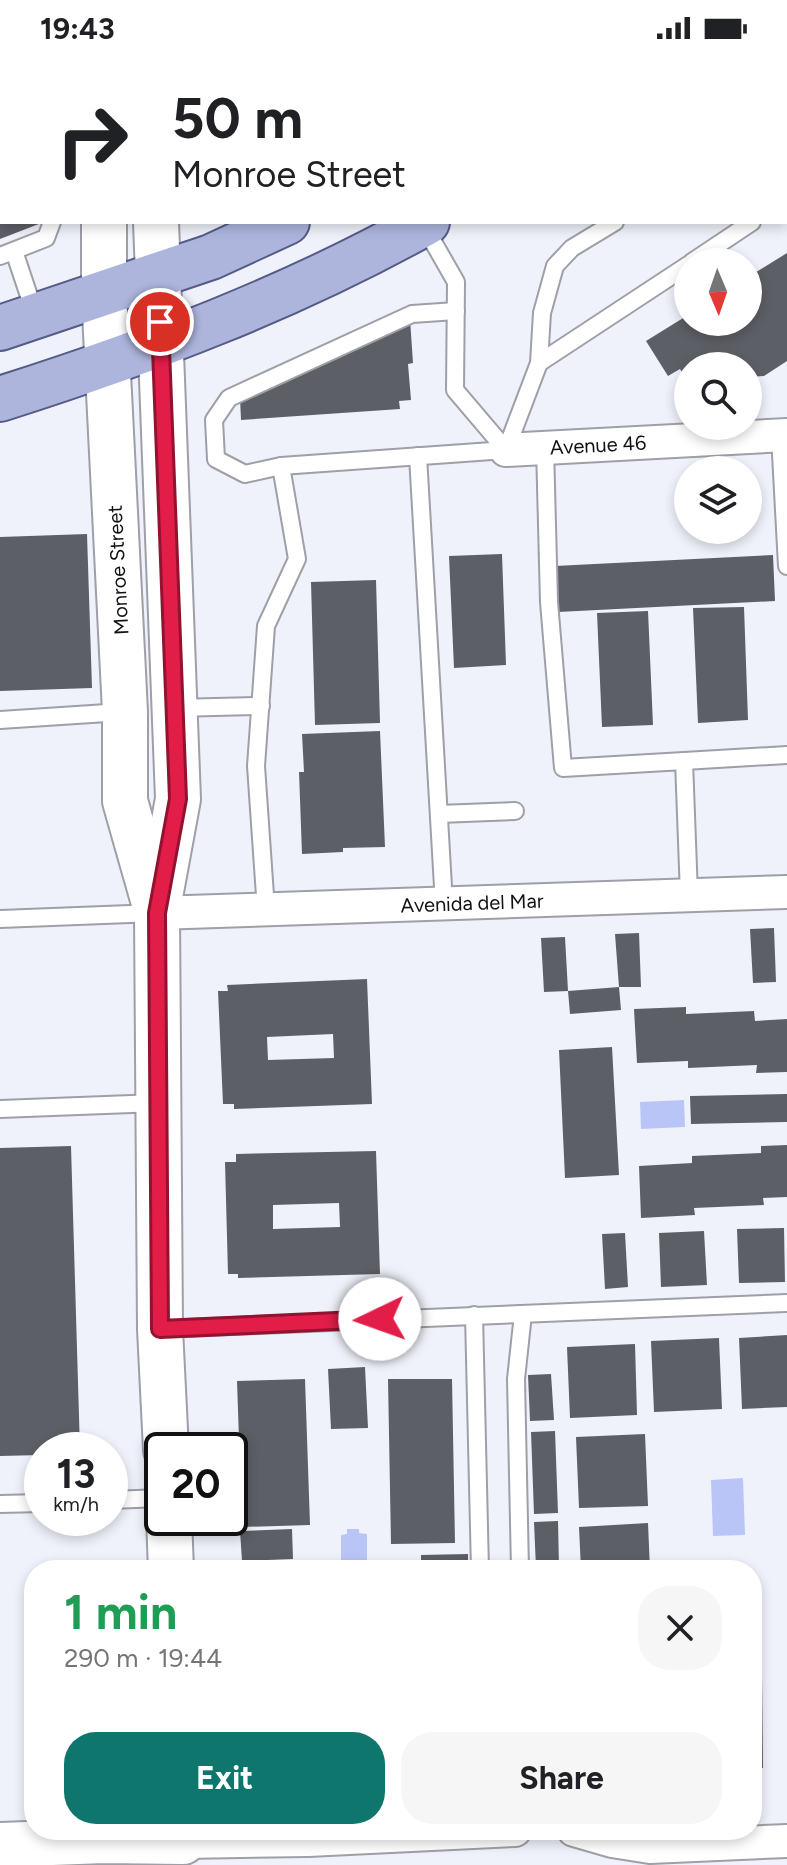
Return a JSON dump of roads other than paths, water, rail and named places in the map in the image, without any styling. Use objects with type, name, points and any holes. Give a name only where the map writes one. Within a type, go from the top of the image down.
[{"type":"main road","name":"Monroe Street","points":[[104,224],[104,293],[125,712],[125,801],[157,913]]},
{"type":"main road","name":"Monroe Street","points":[[156,224],[178,799],[157,913],[160,1329],[165,1432]]},
{"type":"main road","points":[[18,322],[211,257],[283,224]]},
{"type":"main road","points":[[0,399],[161,345],[312,283],[423,224]]},
{"type":"main road","points":[[170,1536],[171,1560]]},
{"type":"main road","points":[[0,1845],[104,1841],[183,1846]]},
{"type":"street","name":"Avenue 46","points":[[506,450],[783,435]]},
{"type":"street","name":"Avenida del Mar","points":[[157,913],[787,892]]},
{"type":"street","points":[[762,1839],[787,1841]]},
{"type":"street","points":[[183,1846],[251,1840]]},
{"type":"street","points":[[609,1840],[661,1856],[717,1840]]},
{"type":"lane","points":[[426,224],[456,282],[455,390],[506,450]]},
{"type":"lane","points":[[506,450],[539,363],[542,313],[555,266],[572,248],[612,224]]},
{"type":"lane","points":[[713,248],[749,224]]},
{"type":"lane","points":[[18,322],[7,254],[46,228]]},
{"type":"lane","points":[[539,363],[674,274]]},
{"type":"lane","points":[[456,311],[412,314],[229,398],[214,420],[216,459],[245,474],[281,466],[506,450]]},
{"type":"lane","points":[[783,435],[787,566]]},
{"type":"lane","points":[[545,447],[549,602],[563,768],[787,755]]},
{"type":"lane","points":[[418,456],[444,904]]},
{"type":"lane","points":[[266,910],[256,766],[266,626],[297,559],[281,466]]},
{"type":"lane","points":[[174,708],[261,706]]},
{"type":"lane","points":[[0,720],[125,712]]},
{"type":"lane","points":[[684,761],[689,895]]},
{"type":"lane","points":[[439,814],[515,811]]},
{"type":"lane","points":[[0,919],[157,913]]},
{"type":"lane","points":[[0,1109],[159,1103]]},
{"type":"lane","points":[[160,1329],[787,1303]]},
{"type":"lane","points":[[520,1560],[516,1379],[523,1314]]},
{"type":"lane","points":[[474,1315],[480,1560]]},
{"type":"lane","points":[[0,1504],[24,1503]]},
{"type":"water","points":[[684,1100],[685,1127],[641,1129],[640,1102]]},
{"type":"water","points":[[743,1478],[745,1535],[713,1536],[711,1480]]},
{"type":"water","points":[[347,1529],[359,1529],[359,1533],[367,1534],[367,1560],[341,1560],[341,1535],[347,1534]]}]
